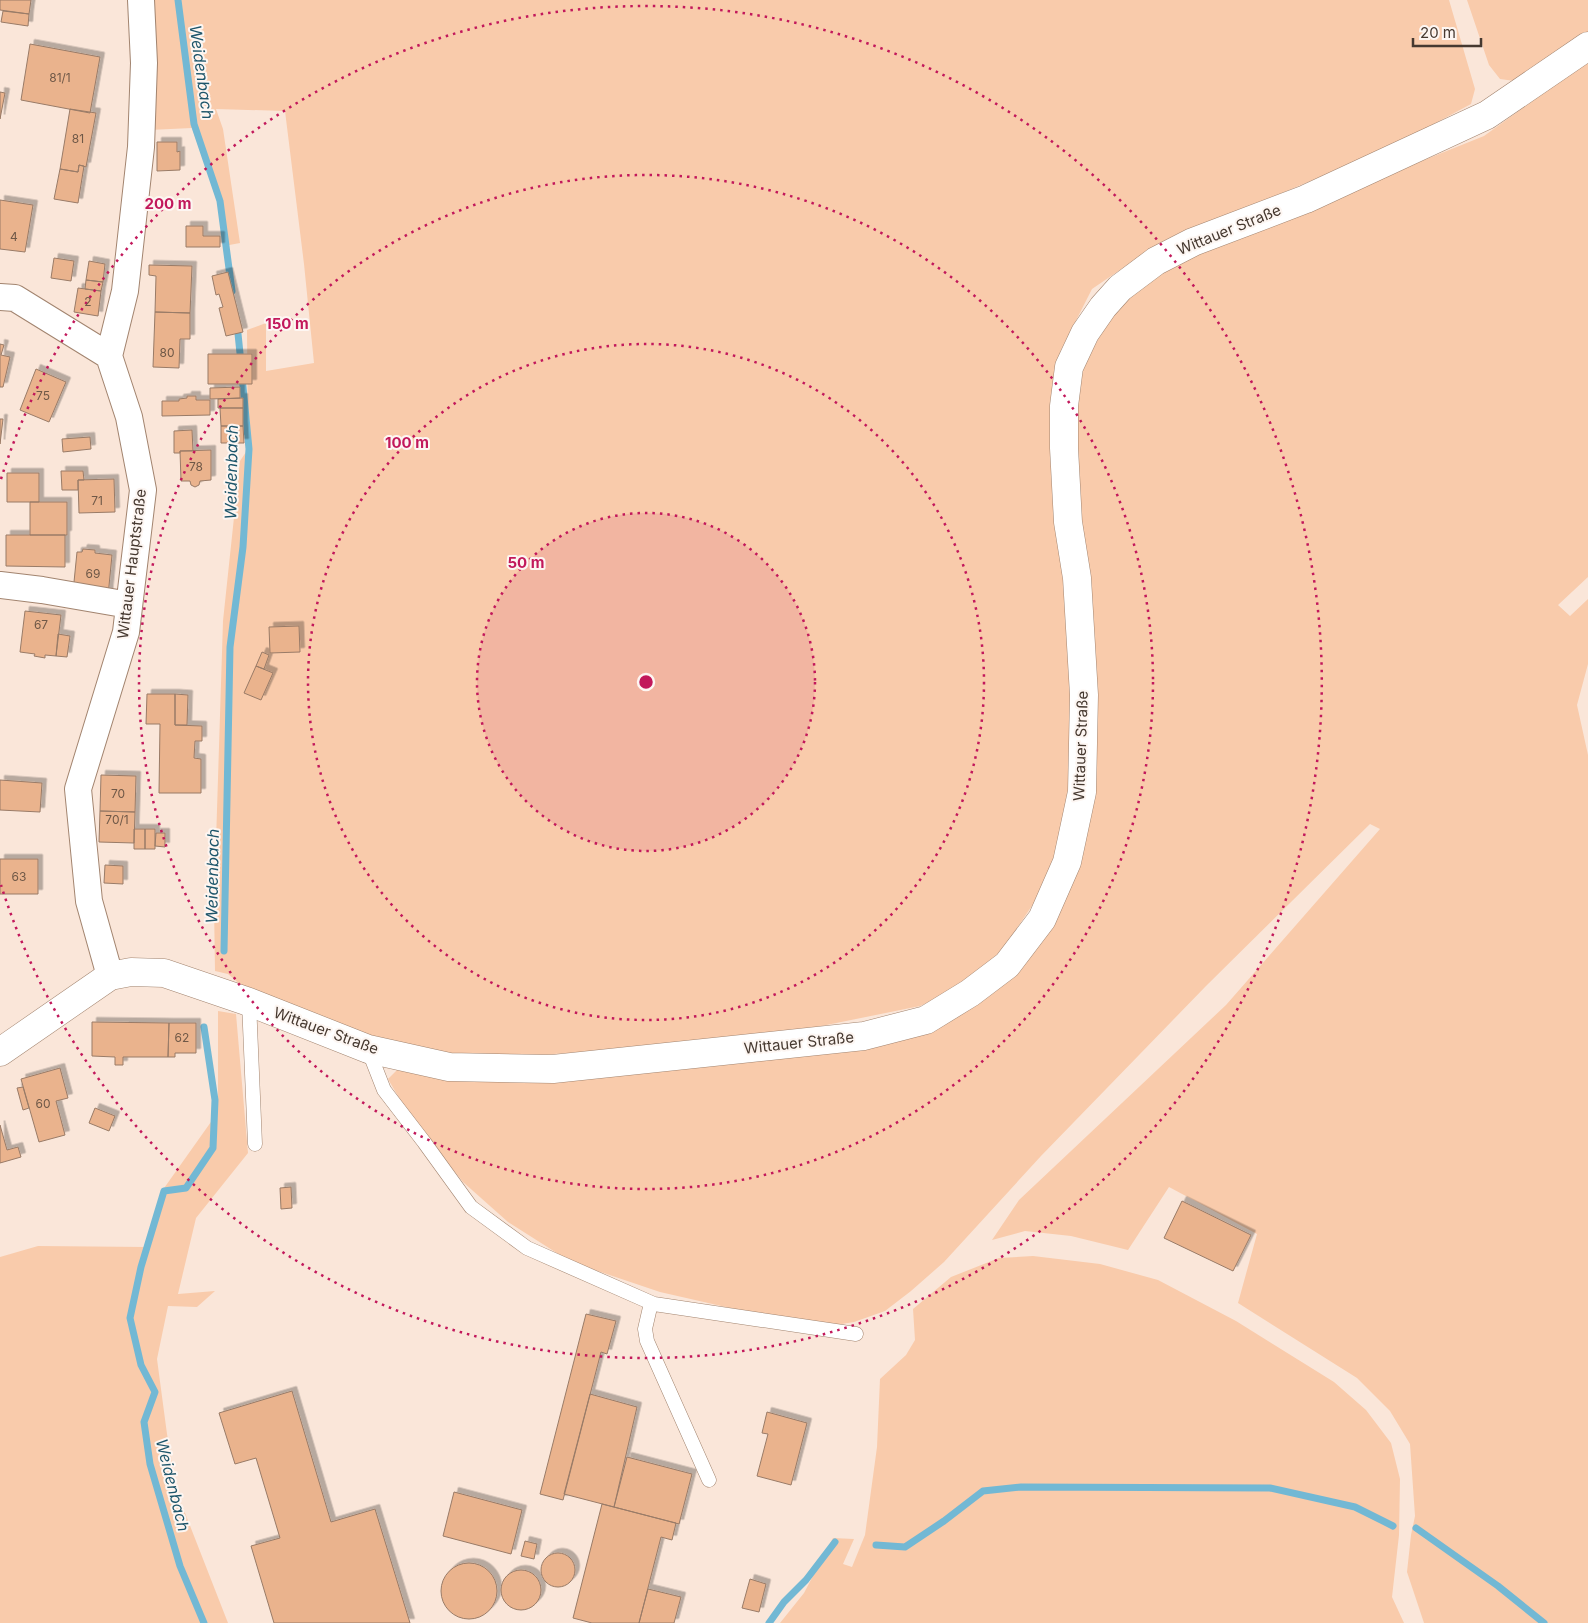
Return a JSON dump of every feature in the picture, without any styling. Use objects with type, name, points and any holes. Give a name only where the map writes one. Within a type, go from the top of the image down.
[{"type":"street","points":[[0,297],[15,298],[109,356],[125,291],[140,148],[144,63],[141,0]]},
{"type":"street","name":"Wittauer Straße","points":[[0,1052],[110,976],[131,972],[164,973],[249,1002],[368,1049],[449,1067],[552,1069],[864,1036],[926,1020],[970,993],[1007,965],[1042,919],[1068,862],[1082,792],[1084,696],[1077,578],[1068,522],[1064,406],[1069,367],[1085,333],[1102,307],[1120,288],[1156,261],[1194,242],[1306,199],[1487,115],[1588,46]]},
{"type":"street","name":"Wittauer Hauptstraße","points":[[109,356],[129,417],[143,490],[126,632],[78,788],[89,901],[110,976]]},
{"type":"street","points":[[0,585],[129,605]]},
{"type":"lane","points":[[249,1002],[254,1144]]},
{"type":"lane","points":[[368,1049],[384,1090],[471,1208],[528,1248],[651,1303],[856,1334]]},
{"type":"lane","points":[[651,1303],[646,1329],[647,1341],[709,1480]]},
{"type":"shaded area","points":[[151,0],[1449,0],[1475,89],[1471,104],[1391,147],[1196,229],[1136,259],[1092,289],[1060,352],[1084,365],[1110,318],[1132,286],[1182,256],[1484,136],[1588,61],[1588,577],[1558,605],[1570,616],[1588,599],[1588,664],[1577,705],[1588,755],[1588,1623],[1424,1623],[1407,1572],[1415,1516],[1410,1444],[1390,1411],[1357,1378],[1238,1303],[1257,1234],[1169,1187],[1128,1250],[1071,1236],[1025,1231],[992,1240],[1019,1200],[1226,1005],[1380,829],[1370,824],[1206,986],[1041,1156],[944,1262],[885,1311],[854,1322],[817,1328],[660,1292],[571,1262],[508,1222],[463,1182],[409,1115],[388,1079],[399,1068],[917,1029],[1058,911],[1075,762],[1064,858],[1007,943],[986,967],[958,989],[920,1006],[792,1032],[637,1048],[526,1056],[451,1055],[332,1027],[255,997],[228,974],[215,971],[214,904],[223,621],[240,461],[248,449],[247,330],[266,323],[266,371],[314,363],[285,111],[216,109],[223,129],[240,243],[224,246],[218,202],[192,128],[149,130]]},
{"type":"shaded area","points":[[1467,0],[1588,0],[1588,38],[1522,82],[1500,79],[1489,65]]},
{"type":"shaded area","points":[[218,1011],[236,1014],[248,1153],[196,1218],[178,1294],[215,1291],[197,1307],[168,1306],[157,1359],[167,1434],[178,1495],[228,1623],[0,1623],[0,1257],[38,1246],[147,1247],[162,1191],[218,1112]]},
{"type":"shaded area","points":[[1033,1256],[1100,1264],[1158,1280],[1236,1321],[1334,1382],[1366,1410],[1391,1443],[1400,1479],[1399,1535],[1392,1597],[1404,1623],[780,1623],[804,1593],[833,1538],[854,1539],[843,1564],[852,1567],[865,1535],[877,1447],[880,1379],[906,1355],[915,1340],[913,1309],[951,1277],[999,1258]]},
{"type":"building","points":[[0,0],[31,0],[29,14],[0,10]]},
{"type":"building","points":[[3,11],[29,14],[28,26],[1,22]]},
{"type":"building","points":[[30,44],[100,57],[90,113],[21,100]]},
{"type":"building","points":[[0,92],[5,93],[0,119]]},
{"type":"building","points":[[70,109],[96,113],[86,167],[79,165],[78,172],[60,169]]},
{"type":"building","points":[[157,142],[177,142],[177,152],[180,151],[180,170],[157,171]]},
{"type":"building","points":[[79,165],[84,166],[78,203],[54,199],[60,169],[78,172]]},
{"type":"building","points":[[0,200],[33,205],[25,252],[0,249]]},
{"type":"building","points":[[186,226],[203,226],[203,236],[220,236],[220,247],[186,247]]},
{"type":"building","points":[[54,258],[74,261],[71,281],[51,278]]},
{"type":"building","points":[[89,261],[105,264],[103,282],[86,280]]},
{"type":"building","points":[[149,265],[192,266],[190,313],[155,312],[156,276],[149,275]]},
{"type":"building","points":[[228,272],[243,332],[226,336],[219,308],[223,307],[219,294],[216,295],[212,276]]},
{"type":"building","points":[[86,280],[103,282],[101,291],[85,289]]},
{"type":"building","points":[[78,288],[101,291],[98,316],[74,312]]},
{"type":"building","points":[[155,312],[190,313],[190,339],[180,339],[179,368],[153,367]]},
{"type":"building","points":[[0,344],[4,345],[1,355],[10,357],[3,387],[0,387]]},
{"type":"building","points":[[208,354],[252,354],[252,384],[208,384]]},
{"type":"building","points":[[36,369],[66,382],[49,422],[20,410]]},
{"type":"building","points":[[240,387],[240,398],[210,399],[210,388]]},
{"type":"building","points":[[187,396],[196,396],[196,400],[210,400],[210,415],[162,416],[162,401],[179,401],[179,399],[187,398]]},
{"type":"building","points":[[243,398],[243,408],[218,408],[218,399]]},
{"type":"building","points":[[220,408],[243,408],[243,426],[221,426]]},
{"type":"building","points":[[0,419],[3,419],[0,444]]},
{"type":"building","points":[[221,426],[243,426],[244,443],[221,443]]},
{"type":"building","points":[[192,430],[193,451],[174,453],[174,431]]},
{"type":"building","points":[[90,437],[91,449],[63,452],[62,439]]},
{"type":"building","points":[[211,450],[211,480],[200,481],[199,485],[195,487],[191,485],[190,481],[181,481],[180,451]]},
{"type":"building","points":[[61,471],[83,471],[84,480],[78,480],[78,490],[62,490]]},
{"type":"building","points":[[7,473],[39,473],[39,502],[7,502]]},
{"type":"building","points":[[114,479],[115,512],[79,513],[78,480]]},
{"type":"building","points":[[30,502],[67,502],[67,535],[30,535]]},
{"type":"building","points":[[6,535],[65,535],[65,567],[6,566]]},
{"type":"building","points":[[83,549],[112,555],[108,596],[73,592],[77,552],[82,552]]},
{"type":"building","points":[[25,611],[61,615],[56,656],[45,655],[45,658],[34,656],[35,654],[20,652]]},
{"type":"building","points":[[299,626],[300,652],[270,653],[269,627]]},
{"type":"building","points":[[58,634],[70,636],[67,657],[56,656]]},
{"type":"building","points":[[262,652],[269,655],[264,669],[256,666]]},
{"type":"building","points":[[256,666],[273,673],[261,700],[244,693]]},
{"type":"building","points":[[147,694],[175,694],[175,725],[202,726],[202,741],[195,741],[194,758],[201,759],[201,793],[159,793],[160,724],[146,724]]},
{"type":"building","points":[[175,694],[188,695],[187,725],[175,725]]},
{"type":"building","points":[[101,775],[136,776],[135,812],[100,811]]},
{"type":"building","points":[[0,780],[42,783],[40,812],[0,810]]},
{"type":"building","points":[[100,811],[135,812],[134,843],[99,842]]},
{"type":"building","points":[[134,829],[145,829],[145,849],[134,849]]},
{"type":"building","points":[[145,829],[155,829],[155,849],[145,849]]},
{"type":"building","points":[[156,833],[165,833],[165,847],[155,846]]},
{"type":"building","points":[[0,859],[38,859],[38,894],[0,894]]},
{"type":"building","points":[[105,865],[123,866],[123,884],[104,883]]},
{"type":"building","points":[[92,1022],[169,1023],[168,1057],[123,1057],[123,1065],[115,1065],[115,1057],[92,1056]]},
{"type":"building","points":[[169,1023],[196,1023],[196,1053],[175,1053],[175,1057],[168,1057]]},
{"type":"building","points":[[60,1068],[68,1098],[56,1101],[65,1135],[39,1142],[21,1079]]},
{"type":"building","points":[[23,1087],[29,1108],[23,1110],[17,1088]]},
{"type":"building","points":[[95,1108],[115,1116],[109,1131],[89,1123]]},
{"type":"building","points":[[0,1125],[7,1150],[18,1147],[21,1157],[0,1163]]},
{"type":"building","points":[[291,1187],[292,1208],[281,1209],[280,1188]]},
{"type":"building","points":[[1182,1201],[1251,1235],[1233,1271],[1164,1238]]},
{"type":"building","points":[[586,1314],[616,1321],[607,1354],[601,1352],[563,1500],[540,1494]]},
{"type":"building","points":[[292,1391],[331,1522],[375,1509],[410,1623],[274,1623],[251,1546],[280,1538],[256,1458],[235,1464],[219,1413]]},
{"type":"building","points":[[590,1394],[637,1407],[614,1507],[564,1494]]},
{"type":"building","points":[[767,1412],[807,1423],[791,1485],[757,1476],[768,1434],[762,1433]]},
{"type":"building","points":[[627,1457],[692,1474],[679,1524],[614,1507]]},
{"type":"building","points":[[454,1492],[522,1510],[511,1554],[443,1536]]},
{"type":"building","points":[[602,1504],[676,1523],[672,1540],[661,1537],[639,1623],[592,1623],[573,1618]]},
{"type":"building","points":[[525,1541],[537,1544],[534,1559],[521,1556]]},
{"type":"building","points":[[558,1553],[565,1554],[570,1558],[574,1563],[574,1577],[570,1582],[565,1586],[558,1587],[551,1586],[546,1582],[542,1577],[541,1570],[542,1563],[546,1558],[551,1554]]},
{"type":"building","points":[[469,1563],[480,1565],[489,1571],[495,1580],[497,1591],[495,1602],[489,1611],[480,1617],[469,1619],[458,1617],[449,1611],[443,1602],[441,1591],[443,1580],[449,1571],[458,1565]]},
{"type":"building","points":[[525,1570],[532,1573],[538,1579],[541,1590],[540,1598],[532,1607],[525,1610],[517,1610],[510,1607],[502,1598],[501,1586],[504,1579],[513,1571]]},
{"type":"building","points":[[750,1579],[766,1584],[759,1612],[742,1608]]},
{"type":"building","points":[[648,1589],[681,1597],[674,1623],[639,1623]]},
{"type":"waterway","name":"Weidenbach","points":[[178,0],[194,124],[220,201],[232,291]]},
{"type":"waterway","name":"Weidenbach","points":[[237,324],[241,363]]},
{"type":"waterway","name":"Weidenbach","points":[[224,951],[230,647],[243,547],[249,449],[242,376]]},
{"type":"waterway","name":"Weidenbach","points":[[204,1027],[215,1100],[213,1148],[186,1188],[164,1191],[141,1267],[130,1318],[141,1365],[155,1392],[144,1422],[150,1464],[180,1566],[204,1623]]},
{"type":"waterway","points":[[876,1545],[905,1547],[944,1521],[983,1491],[1021,1487],[1270,1488],[1355,1507],[1393,1526]]},
{"type":"waterway","points":[[1416,1528],[1498,1586],[1544,1623]]},
{"type":"waterway","points":[[769,1623],[784,1602],[806,1580],[835,1542]]}]
